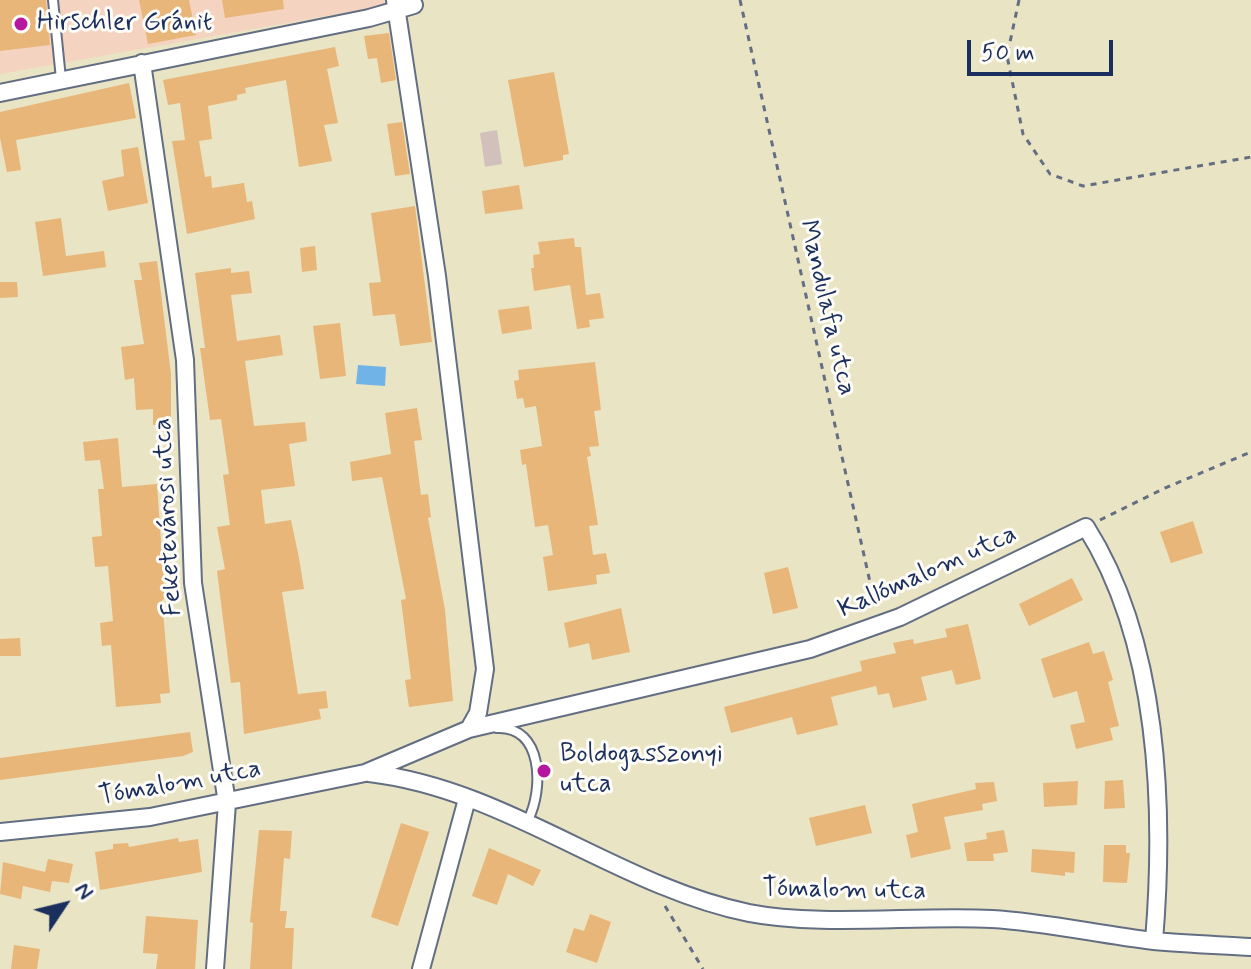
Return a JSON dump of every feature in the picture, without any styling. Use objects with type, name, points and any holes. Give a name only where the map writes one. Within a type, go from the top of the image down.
[{"type":"street","points":[[0,93],[396,6],[414,5]]},
{"type":"street","points":[[396,6],[437,276],[485,669],[481,703],[469,729]]},
{"type":"street","name":"Feketevárosi utca","points":[[142,63],[185,360],[193,583],[227,803],[215,969]]},
{"type":"street","points":[[1086,527],[1118,587],[1143,684],[1161,824],[1154,941]]},
{"type":"street","name":"Kallómalom utca","points":[[469,729],[810,649],[880,624],[1086,527]]},
{"type":"street","name":"Tómalom utca","points":[[0,832],[150,817],[365,773],[469,729]]},
{"type":"street","name":"Tómalom utca","points":[[365,773],[404,778],[528,820],[644,876],[750,913],[809,918],[994,919],[1154,941],[1251,947]]},
{"type":"street","points":[[421,969],[467,799]]},
{"type":"lane","points":[[53,0],[61,79]]},
{"type":"lane","points":[[469,729],[504,727],[526,735],[537,782],[528,820]]},
{"type":"path","name":"Mandulafa utca","points":[[740,0],[880,624]]},
{"type":"path","points":[[1019,0],[1007,56],[1023,134],[1050,174],[1083,186],[1251,157]]},
{"type":"path","points":[[1086,527],[1165,488],[1251,452]]},
{"type":"path","points":[[644,876],[703,969]]},
{"type":"shaded area","points":[[0,0],[387,0],[388,5],[0,74]]},
{"type":"shaded area","points":[[497,130],[502,164],[485,167],[480,133]]},
{"type":"water","points":[[358,365],[386,367],[385,386],[356,384]]},
{"type":"building","points":[[0,0],[46,0],[50,45],[0,51]]},
{"type":"building","points":[[139,0],[189,0],[196,35],[148,44]]},
{"type":"building","points":[[222,0],[283,0],[284,9],[225,18]]},
{"type":"building","points":[[389,33],[396,80],[381,83],[377,58],[368,59],[364,36]]},
{"type":"building","points":[[335,47],[339,66],[327,69],[338,123],[324,125],[332,161],[299,167],[286,80],[245,88],[246,93],[237,95],[237,100],[208,106],[212,139],[199,141],[205,177],[211,176],[212,188],[244,183],[247,202],[252,201],[255,219],[187,234],[172,141],[185,140],[180,103],[168,105],[163,80]]},
{"type":"building","points":[[554,72],[569,154],[563,155],[563,160],[524,167],[508,80]]},
{"type":"building","points":[[129,83],[136,118],[16,140],[21,170],[7,172],[0,138],[0,112]]},
{"type":"building","points":[[402,122],[410,174],[395,176],[387,124]]},
{"type":"building","points":[[138,147],[148,203],[108,211],[102,181],[124,176],[121,150]]},
{"type":"building","points":[[519,185],[523,209],[485,214],[482,191]]},
{"type":"building","points":[[415,206],[432,342],[400,346],[395,314],[373,316],[369,283],[381,282],[371,213]]},
{"type":"building","points":[[61,218],[66,256],[104,251],[106,267],[43,276],[35,222]]},
{"type":"building","points":[[574,238],[575,247],[581,247],[586,295],[600,293],[604,318],[589,320],[590,327],[577,329],[570,285],[534,291],[531,268],[534,268],[533,255],[540,254],[538,242]]},
{"type":"building","points":[[315,246],[317,270],[302,272],[300,248]]},
{"type":"building","points":[[157,261],[171,374],[171,425],[153,425],[153,409],[136,410],[134,378],[125,380],[121,347],[144,344],[134,280],[142,280],[139,263]]},
{"type":"building","points":[[231,268],[231,273],[249,271],[252,293],[231,295],[237,341],[280,335],[283,355],[245,361],[254,426],[305,422],[307,441],[289,444],[295,486],[261,490],[265,524],[291,520],[299,558],[304,589],[282,592],[298,694],[326,691],[328,708],[319,709],[321,719],[244,734],[240,682],[231,683],[217,571],[225,569],[217,527],[230,525],[223,475],[229,474],[221,419],[210,420],[200,348],[205,348],[195,273]]},
{"type":"building","points":[[0,282],[17,282],[18,297],[0,298]]},
{"type":"building","points":[[529,306],[532,329],[502,334],[498,310]]},
{"type":"building","points":[[340,323],[346,376],[320,379],[313,326]]},
{"type":"building","points":[[595,362],[601,410],[594,411],[599,446],[589,447],[591,456],[587,457],[598,525],[589,526],[593,555],[606,553],[610,573],[596,575],[597,584],[548,591],[543,557],[553,555],[548,525],[535,527],[526,464],[522,465],[520,450],[542,446],[536,406],[525,408],[523,398],[517,399],[514,381],[519,380],[518,370]]},
{"type":"building","points":[[417,408],[422,440],[414,441],[421,495],[428,494],[431,517],[428,518],[445,610],[453,701],[409,707],[405,680],[411,679],[401,600],[406,599],[382,477],[352,481],[350,462],[391,454],[385,413]]},
{"type":"building","points":[[118,438],[122,487],[157,484],[170,693],[160,694],[161,703],[116,707],[111,645],[102,646],[100,623],[113,621],[108,566],[95,567],[92,537],[102,536],[98,489],[104,489],[100,460],[85,461],[83,442]]},
{"type":"building","points":[[1193,521],[1203,553],[1171,563],[1160,532]]},
{"type":"building","points":[[788,567],[798,608],[773,614],[764,573]]},
{"type":"building","points":[[1072,578],[1083,600],[1029,626],[1019,604]]},
{"type":"building","points":[[621,608],[630,652],[592,660],[589,643],[569,648],[564,623]]},
{"type":"building","points":[[968,624],[981,679],[956,685],[952,670],[921,677],[927,700],[893,708],[889,693],[878,695],[876,686],[831,697],[838,725],[797,735],[792,717],[731,733],[724,707],[862,671],[860,661],[896,653],[893,643],[913,639],[914,644],[947,637],[945,629]]},
{"type":"building","points":[[20,638],[21,656],[0,656],[0,639]]},
{"type":"building","points":[[1089,642],[1093,654],[1104,651],[1113,680],[1108,682],[1119,726],[1110,728],[1113,740],[1076,749],[1070,725],[1085,722],[1077,691],[1053,698],[1041,659]]},
{"type":"building","points":[[190,732],[193,752],[183,756],[0,780],[0,758]]},
{"type":"building","points":[[1123,780],[1125,808],[1104,809],[1105,781]]},
{"type":"building","points":[[1078,781],[1077,805],[1044,807],[1043,783]]},
{"type":"building","points":[[994,782],[997,801],[982,804],[983,810],[944,817],[951,849],[911,858],[906,835],[918,832],[912,804],[976,789],[975,783]]},
{"type":"building","points":[[865,805],[872,833],[816,846],[809,818]]},
{"type":"building","points":[[401,823],[429,832],[398,926],[371,917]]},
{"type":"building","points":[[259,830],[292,831],[290,859],[284,858],[280,911],[287,911],[285,928],[294,928],[292,969],[250,969],[253,923],[250,922]]},
{"type":"building","points":[[1004,830],[1008,852],[993,854],[994,861],[967,861],[964,843],[987,839],[986,833]]},
{"type":"building","points":[[178,838],[179,842],[198,839],[202,872],[100,890],[95,852],[113,849],[113,844],[128,843],[129,847]]},
{"type":"building","points":[[1104,845],[1126,845],[1126,853],[1130,853],[1127,883],[1103,882]]},
{"type":"building","points":[[489,848],[541,870],[533,886],[508,874],[497,905],[472,896]]},
{"type":"building","points":[[1032,849],[1075,852],[1074,873],[1065,872],[1065,876],[1031,872]]},
{"type":"building","points":[[48,859],[73,864],[69,883],[52,881],[50,892],[23,886],[21,899],[0,894],[3,862],[45,872]]},
{"type":"building","points":[[590,914],[611,922],[597,963],[566,952],[574,928],[584,931]]},
{"type":"building","points":[[146,916],[198,920],[195,969],[156,969],[158,954],[143,953]]},
{"type":"building","points":[[14,945],[40,949],[37,969],[11,969]]},
{"type":"place","name":"Hirschler Gránit","points":[[21,24]]},
{"type":"place","name":"Boldogasszonyi utca","points":[[544,771]]}]
